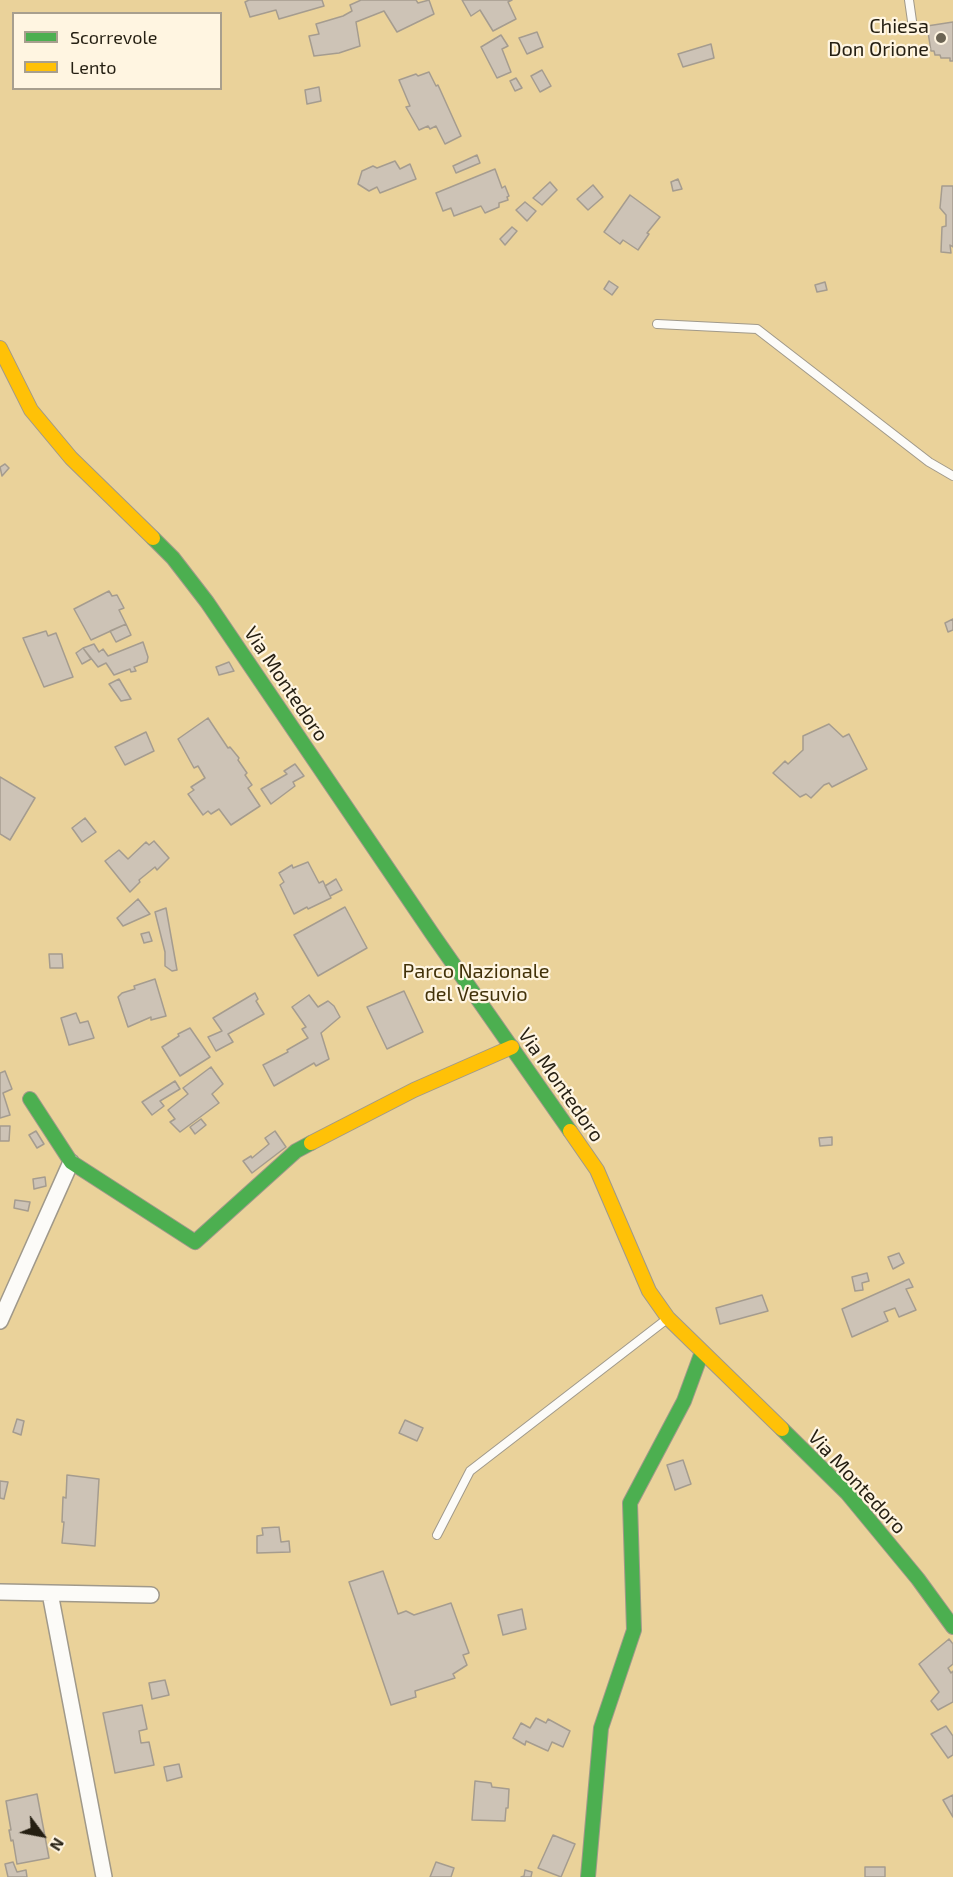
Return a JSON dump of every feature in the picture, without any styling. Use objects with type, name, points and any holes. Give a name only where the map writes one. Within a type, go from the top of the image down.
[{"type":"street","name":"Via Montedoro","points":[[0,348],[31,410],[71,458],[173,558],[207,602],[597,1170],[649,1291],[668,1318],[847,1493],[918,1579],[953,1627]]},
{"type":"street","points":[[30,1100],[71,1162],[195,1242],[296,1151],[414,1090],[512,1047]]},
{"type":"street","points":[[0,1321],[71,1162]]},
{"type":"street","points":[[588,1877],[601,1728],[634,1630],[630,1503],[684,1401],[702,1353]]},
{"type":"street","points":[[0,1592],[151,1595]]},
{"type":"street","points":[[50,1593],[104,1877]]},
{"type":"lane","points":[[909,0],[912,21]]},
{"type":"lane","points":[[657,324],[757,329],[929,462],[953,476]]},
{"type":"lane","points":[[437,1535],[470,1471],[668,1318]]},
{"type":"green space","name":"Parco Nazionale del Vesuvio","points":[[0,0],[953,0],[953,1877],[0,1877]]},
{"type":"building","points":[[249,0],[322,0],[324,6],[279,19],[276,10],[250,17],[245,2]]},
{"type":"building","points":[[361,0],[416,0],[418,3],[429,0],[434,14],[397,32],[384,11],[356,22],[360,46],[339,53],[314,56],[309,36],[319,34],[316,24],[343,16],[352,11],[350,5]]},
{"type":"building","points":[[462,0],[512,0],[508,2],[516,19],[493,31],[480,10],[471,16]]},
{"type":"building","name":"Chiesa Don Orione","points":[[953,22],[953,61],[950,61],[950,58],[941,58],[940,55],[935,55],[934,51],[931,51],[927,26]]},
{"type":"building","points":[[537,32],[543,47],[527,54],[519,38]]},
{"type":"building","points":[[501,35],[508,46],[502,49],[511,72],[497,78],[481,47]]},
{"type":"building","points":[[711,44],[714,58],[683,67],[678,54]]},
{"type":"building","points":[[542,70],[551,86],[540,92],[531,76]]},
{"type":"building","points":[[429,72],[436,86],[438,85],[461,136],[445,144],[436,126],[430,129],[428,126],[419,130],[406,107],[410,106],[399,80]]},
{"type":"building","points":[[516,78],[522,88],[515,91],[510,81]]},
{"type":"building","points":[[319,87],[321,101],[307,104],[305,90]]},
{"type":"building","points":[[477,155],[480,163],[456,173],[453,166]]},
{"type":"building","points":[[395,161],[400,169],[410,164],[416,179],[380,193],[377,187],[369,191],[358,184],[362,171]]},
{"type":"building","points":[[495,169],[502,188],[505,186],[509,196],[508,200],[499,203],[499,207],[485,213],[481,206],[454,216],[451,208],[443,211],[436,193]]},
{"type":"building","points":[[678,179],[682,189],[673,191],[671,182]]},
{"type":"building","points":[[550,182],[557,190],[542,205],[533,198]]},
{"type":"building","points":[[593,185],[603,197],[588,210],[577,199]]},
{"type":"building","points":[[942,186],[953,186],[953,247],[950,245],[951,253],[941,252],[942,227],[946,226],[946,215],[940,208]]},
{"type":"building","points":[[630,195],[660,217],[647,233],[649,234],[638,250],[623,240],[620,244],[604,232]]},
{"type":"building","points":[[525,202],[536,211],[527,221],[516,210]]},
{"type":"building","points":[[512,227],[517,231],[505,245],[500,239]]},
{"type":"building","points":[[609,281],[618,287],[612,295],[604,289]]},
{"type":"building","points":[[825,282],[827,290],[817,292],[815,285]]},
{"type":"building","points":[[5,464],[9,468],[2,476],[0,467]]},
{"type":"building","points":[[109,591],[112,596],[117,595],[124,608],[119,610],[126,624],[91,640],[74,609]]},
{"type":"building","points":[[953,619],[953,630],[948,632],[945,623]]},
{"type":"building","points":[[126,624],[131,635],[116,642],[110,631]]},
{"type":"building","points":[[46,631],[48,636],[56,633],[73,677],[44,687],[23,638]]},
{"type":"building","points":[[143,642],[148,657],[147,662],[134,667],[136,671],[131,672],[130,669],[114,675],[106,663],[98,667],[83,648],[94,644],[99,652],[103,649],[108,656]]},
{"type":"building","points":[[83,648],[91,659],[82,664],[76,653]]},
{"type":"building","points":[[229,662],[234,671],[219,675],[216,667]]},
{"type":"building","points":[[119,679],[131,699],[121,701],[109,684]]},
{"type":"building","points":[[208,718],[228,748],[230,747],[239,758],[238,760],[247,773],[245,775],[252,785],[248,788],[260,806],[231,825],[219,809],[211,814],[208,811],[203,815],[188,794],[194,790],[191,787],[205,778],[198,766],[194,768],[178,739]]},
{"type":"building","points":[[829,724],[843,737],[849,734],[867,769],[832,787],[829,783],[824,785],[811,798],[806,794],[800,797],[773,773],[785,761],[788,764],[803,750],[803,736]]},
{"type":"building","points":[[146,732],[154,751],[125,765],[115,747]]},
{"type":"building","points":[[295,764],[304,776],[293,782],[295,786],[271,804],[261,789],[287,774],[284,771]]},
{"type":"building","points":[[0,777],[35,798],[10,840],[0,834]]},
{"type":"building","points":[[85,818],[96,832],[82,842],[72,828]]},
{"type":"building","points":[[154,841],[169,858],[157,870],[155,867],[139,880],[140,882],[130,892],[105,861],[119,850],[128,859],[146,842],[149,845]]},
{"type":"building","points":[[308,862],[319,883],[323,881],[331,898],[294,914],[280,885],[284,882],[279,873],[292,865],[293,868]]},
{"type":"building","points":[[336,879],[342,890],[330,896],[325,886]]},
{"type":"building","points":[[138,899],[150,914],[123,926],[117,918]]},
{"type":"building","points":[[345,907],[367,948],[318,976],[294,935]]},
{"type":"building","points":[[166,908],[177,970],[172,971],[165,966],[165,952],[155,912]]},
{"type":"building","points":[[149,932],[152,941],[144,943],[141,934]]},
{"type":"building","points":[[49,954],[62,954],[63,968],[50,968]]},
{"type":"building","points":[[155,979],[166,1016],[151,1020],[151,1017],[128,1027],[118,997],[122,993],[135,989],[134,986]]},
{"type":"building","points":[[404,991],[423,1032],[387,1049],[367,1007]]},
{"type":"building","points":[[255,993],[258,999],[256,1001],[264,1014],[228,1034],[233,1042],[216,1051],[208,1037],[222,1031],[213,1018]]},
{"type":"building","points":[[309,995],[318,1007],[328,1001],[340,1017],[321,1033],[329,1059],[316,1066],[314,1063],[274,1086],[263,1065],[308,1038],[302,1029],[306,1027],[292,1007]]},
{"type":"building","points":[[76,1013],[80,1023],[88,1021],[94,1038],[69,1045],[61,1018]]},
{"type":"building","points":[[190,1028],[210,1057],[180,1076],[162,1047]]},
{"type":"building","points":[[211,1067],[223,1084],[212,1094],[219,1103],[180,1132],[170,1122],[175,1119],[168,1110],[188,1094],[183,1088]]},
{"type":"building","points":[[5,1071],[12,1089],[3,1093],[10,1115],[0,1118],[0,1073]]},
{"type":"building","points":[[175,1081],[180,1089],[160,1101],[164,1106],[152,1115],[142,1102]]},
{"type":"building","points":[[201,1119],[206,1125],[195,1134],[190,1127]]},
{"type":"building","points":[[0,1126],[10,1126],[9,1141],[0,1141]]},
{"type":"building","points":[[36,1131],[44,1144],[37,1148],[29,1135]]},
{"type":"building","points":[[275,1131],[286,1147],[252,1173],[243,1161],[251,1156],[252,1158],[269,1144],[265,1138]]},
{"type":"building","points":[[832,1137],[832,1145],[820,1146],[819,1138]]},
{"type":"building","points":[[45,1177],[46,1186],[34,1189],[33,1179]]},
{"type":"building","points":[[15,1200],[30,1202],[28,1211],[14,1208]]},
{"type":"building","points":[[899,1253],[904,1263],[893,1269],[888,1257]]},
{"type":"building","points":[[867,1273],[869,1281],[862,1283],[863,1290],[855,1291],[852,1277]]},
{"type":"building","points":[[909,1279],[913,1287],[906,1289],[916,1310],[899,1317],[895,1308],[884,1312],[888,1321],[852,1337],[842,1309]]},
{"type":"building","points":[[762,1295],[768,1311],[720,1324],[716,1308]]},
{"type":"building","points":[[17,1419],[24,1421],[21,1435],[13,1432]]},
{"type":"building","points":[[405,1420],[423,1428],[417,1441],[399,1433]]},
{"type":"building","points":[[683,1460],[691,1484],[675,1490],[667,1465]]},
{"type":"building","points":[[67,1475],[99,1479],[95,1546],[62,1543],[63,1497],[66,1498]]},
{"type":"building","points":[[0,1481],[8,1482],[4,1499],[0,1498]]},
{"type":"building","points":[[279,1527],[281,1542],[289,1541],[290,1552],[257,1553],[257,1536],[263,1535],[262,1528]]},
{"type":"building","points":[[383,1571],[398,1614],[406,1611],[414,1615],[451,1603],[469,1653],[463,1655],[467,1665],[453,1674],[455,1678],[415,1691],[416,1697],[391,1705],[349,1582]]},
{"type":"building","points":[[522,1609],[526,1629],[503,1635],[498,1615]]},
{"type":"building","points":[[949,1639],[953,1644],[953,1664],[948,1668],[951,1673],[953,1671],[953,1702],[938,1710],[931,1701],[939,1692],[919,1664]]},
{"type":"building","points":[[165,1680],[169,1695],[152,1699],[149,1683]]},
{"type":"building","points":[[142,1705],[147,1729],[139,1731],[141,1743],[149,1742],[154,1765],[115,1773],[103,1713]]},
{"type":"building","points":[[536,1718],[546,1723],[548,1719],[570,1731],[563,1747],[552,1742],[548,1751],[526,1741],[525,1745],[513,1738],[521,1723],[530,1728]]},
{"type":"building","points":[[946,1726],[953,1736],[953,1755],[948,1758],[931,1734]]},
{"type":"building","points":[[179,1764],[182,1777],[167,1781],[164,1767]]},
{"type":"building","points":[[475,1781],[491,1783],[492,1787],[509,1789],[505,1821],[472,1820]]},
{"type":"building","points":[[37,1794],[49,1858],[17,1864],[9,1830],[11,1830],[6,1801]]},
{"type":"building","points":[[953,1795],[953,1817],[943,1800]]},
{"type":"building","points":[[553,1835],[575,1844],[561,1877],[538,1868]]},
{"type":"building","points":[[13,1862],[17,1872],[26,1870],[27,1877],[8,1877],[5,1864]]},
{"type":"building","points":[[436,1862],[454,1868],[451,1877],[430,1877]]},
{"type":"building","points":[[865,1867],[885,1867],[885,1877],[865,1877]]},
{"type":"building","points":[[525,1870],[532,1872],[531,1877],[521,1877],[524,1876]]},
{"type":"traffic: fast","points":[[153,538],[173,558],[207,602],[433,935],[570,1131]]},
{"type":"traffic: fast","points":[[30,1099],[71,1162],[195,1242],[296,1151],[311,1143]]},
{"type":"traffic: fast","points":[[588,1877],[601,1728],[634,1630],[630,1503],[684,1401],[702,1352]]},
{"type":"traffic: fast","points":[[782,1429],[847,1493],[918,1579],[953,1627]]},
{"type":"traffic: slow","points":[[0,348],[31,410],[71,458],[153,538]]},
{"type":"traffic: slow","points":[[311,1143],[414,1090],[512,1047]]},
{"type":"traffic: slow","points":[[570,1131],[597,1170],[649,1291],[668,1318],[782,1429]]},
{"type":"place","name":"Chiesa Don Orione","points":[[941,38]]}]
